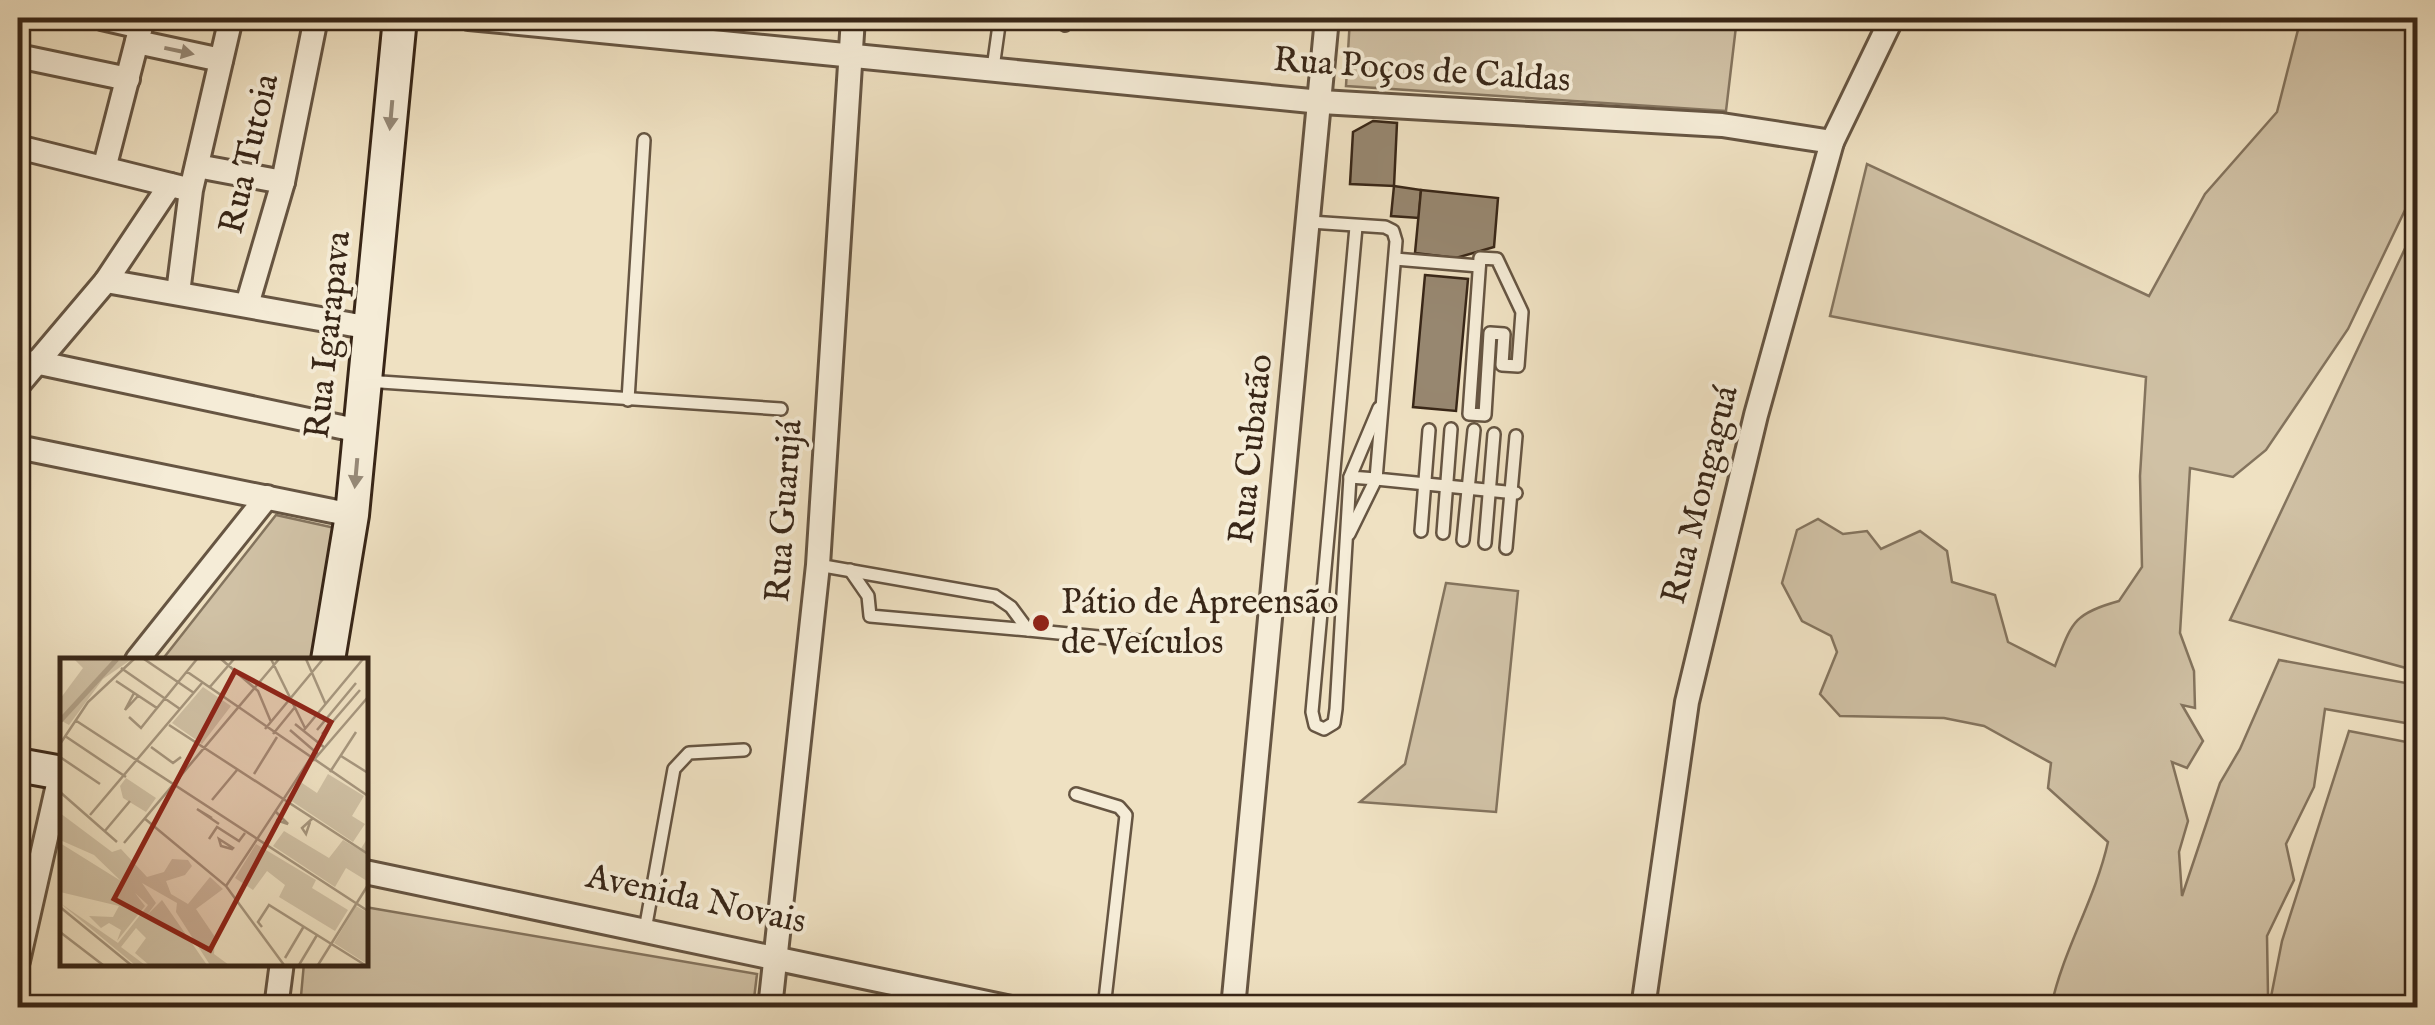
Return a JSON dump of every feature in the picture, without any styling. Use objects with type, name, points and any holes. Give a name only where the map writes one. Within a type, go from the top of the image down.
[{"type":"street","points":[[102,18],[222,60]]},
{"type":"street","points":[[18,385],[197,166],[231,18]]},
{"type":"street","name":"Rua Tutoia","points":[[247,305],[283,182],[316,18]]},
{"type":"street","name":"Rua Igarapava","points":[[328,658],[352,515],[400,18]]},
{"type":"street","name":"Rua Poços de Caldas","points":[[469,18],[1321,102],[1722,125],[1832,142]]},
{"type":"street","name":"Rua Guarujá","points":[[770,1008],[818,565],[852,18]]},
{"type":"street","name":"Rua Cubatão","points":[[1232,1008],[1327,18]]},
{"type":"street","name":"Rua Mongaguá","points":[[1643,1008],[1687,702],[1756,415],[1832,142],[1892,18]]},
{"type":"street","points":[[105,165],[140,29]]},
{"type":"street","points":[[18,56],[128,79]]},
{"type":"street","points":[[18,147],[105,165],[181,187]]},
{"type":"street","points":[[197,166],[283,182]]},
{"type":"street","points":[[178,294],[181,187]]},
{"type":"street","points":[[106,281],[371,328]]},
{"type":"street","points":[[35,362],[360,432]]},
{"type":"street","points":[[18,448],[352,515]]},
{"type":"street","points":[[140,658],[267,497]]},
{"type":"street","points":[[18,764],[60,771]]},
{"type":"street","points":[[18,961],[60,780]]},
{"type":"street","name":"Avenida Novais","points":[[368,873],[1011,1008]]},
{"type":"street","points":[[276,1008],[282,965]]},
{"type":"lane","points":[[993,68],[1000,18]]},
{"type":"lane","points":[[628,400],[644,140]]},
{"type":"lane","points":[[1310,222],[1393,230],[1395,259],[1376,480],[1347,538]]},
{"type":"lane","points":[[1356,227],[1312,712],[1315,725],[1324,729],[1334,723],[1336,709],[1350,477],[1384,398]]},
{"type":"lane","points":[[1480,258],[1496,259],[1522,312],[1518,366],[1502,364],[1504,334],[1490,333],[1484,415],[1469,414],[1479,266],[1480,258]]},
{"type":"lane","points":[[1395,259],[1479,266]]},
{"type":"lane","points":[[366,381],[781,409]]},
{"type":"lane","points":[[1443,533],[1450,429]]},
{"type":"lane","points":[[1421,532],[1429,430]]},
{"type":"lane","points":[[1464,540],[1474,430]]},
{"type":"lane","points":[[1485,543],[1494,434]]},
{"type":"lane","points":[[1506,548],[1516,436]]},
{"type":"lane","points":[[1350,477],[1513,493]]},
{"type":"lane","points":[[818,565],[995,596],[1011,606],[1028,630]]},
{"type":"lane","points":[[850,570],[868,596],[870,616],[1180,645]]},
{"type":"lane","points":[[645,930],[674,768],[688,753],[744,750]]},
{"type":"lane","points":[[1076,794],[1120,807],[1126,815],[1104,1008]]},
{"type":"shaded area","points":[[1350,18],[1737,18],[1726,111],[1346,86]]},
{"type":"shaded area","points":[[2301,18],[2417,18],[2417,185],[2348,329],[2266,450],[2233,477],[2190,468],[2180,633],[2194,671],[2195,708],[2182,705],[2203,741],[2187,768],[2172,762],[2188,821],[2179,852],[2182,896],[2220,783],[2240,749],[2279,660],[2417,685],[2417,725],[2325,709],[2314,787],[2286,844],[2294,880],[2267,936],[2268,995],[2263,1007],[2051,1007],[2108,842],[2048,788],[2051,763],[1984,726],[1944,718],[1840,716],[1820,694],[1837,652],[1831,636],[1802,621],[1782,583],[1797,530],[1818,519],[1843,534],[1867,531],[1881,549],[1920,531],[1947,551],[1952,582],[1995,595],[2008,642],[2055,666],[2076,622],[2119,601],[2142,567],[2140,476],[2146,377],[1830,316],[1867,164],[2149,296],[2205,194],[2277,112]]},
{"type":"shaded area","points":[[2417,223],[2417,671],[2230,620]]},
{"type":"shaded area","points":[[276,515],[335,528],[311,658],[164,658]]},
{"type":"shaded area","points":[[1446,583],[1518,591],[1496,812],[1360,802],[1405,764]]},
{"type":"shaded area","points":[[2349,731],[2417,744],[2417,1007],[2269,1007],[2282,941]]},
{"type":"shaded area","points":[[368,908],[757,974],[753,1007],[300,1007],[304,965],[368,965]]},
{"type":"building","points":[[1373,121],[1397,123],[1394,186],[1350,184],[1353,132]]},
{"type":"building","points":[[1394,186],[1421,190],[1419,218],[1391,216]]},
{"type":"building","points":[[1421,190],[1498,198],[1494,247],[1456,258],[1415,253]]},
{"type":"building","points":[[1425,275],[1468,279],[1456,411],[1413,407]]},
{"type":"place","name":"Pátio de Apreensão de Veículos","points":[[1041,623]]}]
